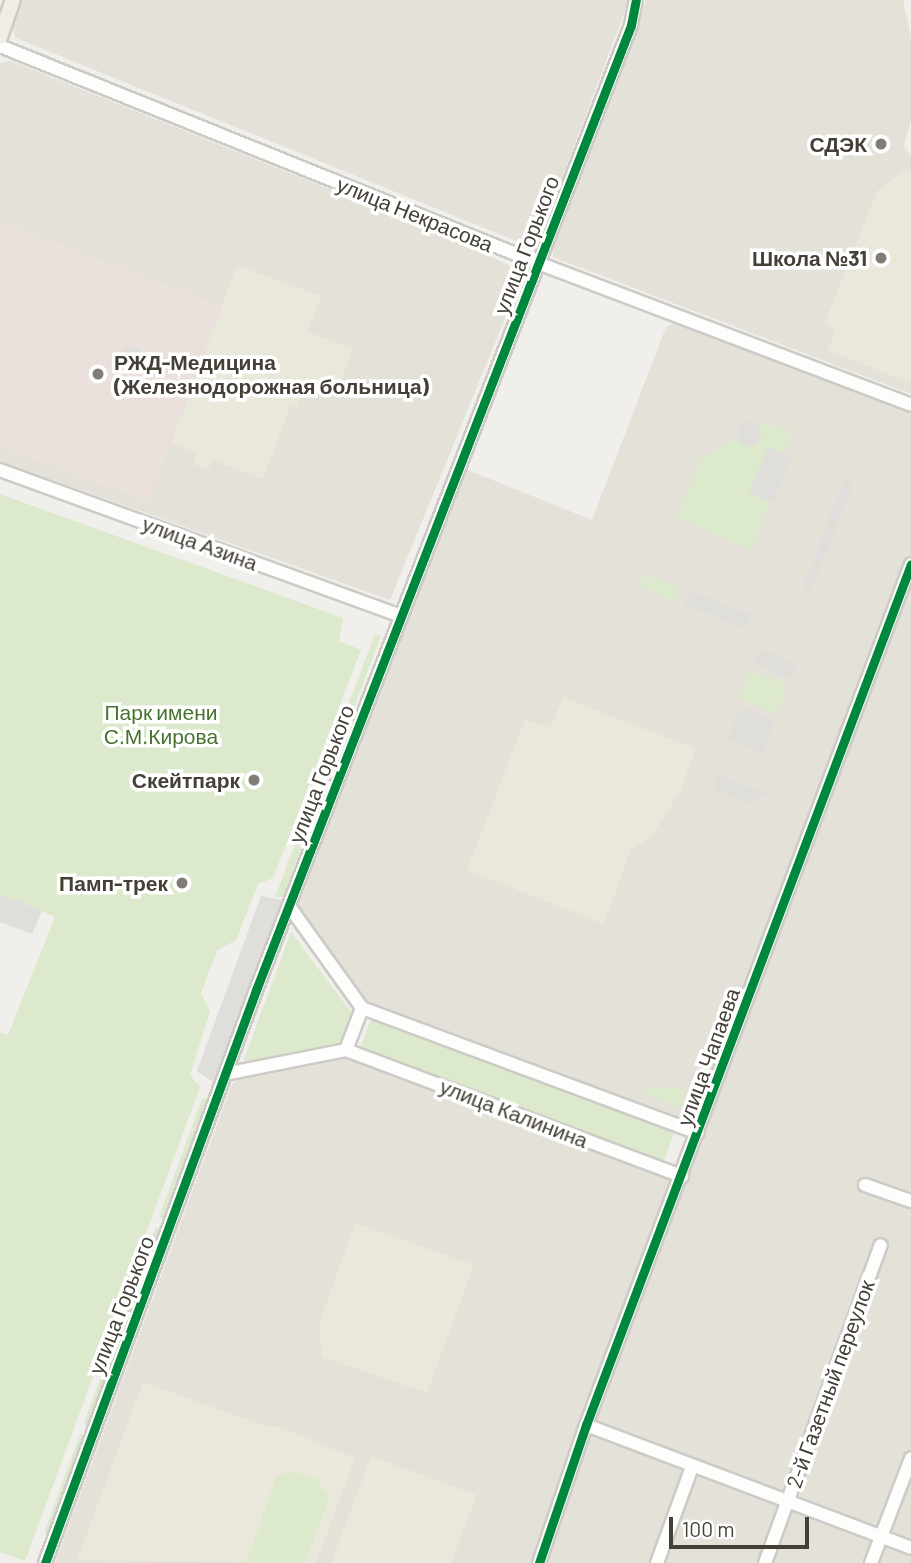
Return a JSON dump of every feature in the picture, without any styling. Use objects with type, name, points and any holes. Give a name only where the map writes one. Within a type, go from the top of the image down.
[{"type":"main road","points":[[0,37],[13,0]]},
{"type":"street","name":"улица Горького","points":[[45,1563],[225,1074],[538,263],[636,0]]},
{"type":"street","name":"улица Некрасова","points":[[0,46],[538,263],[911,405]]},
{"type":"street","name":"улица Азина","points":[[0,470],[401,616]]},
{"type":"street","name":"улица Чапаева","points":[[539,1563],[586,1425],[911,564]]},
{"type":"street","points":[[289,906],[362,1008],[698,1133]]},
{"type":"street","points":[[225,1074],[346,1049],[362,1008]]},
{"type":"street","name":"улица Калинина","points":[[346,1049],[682,1176]]},
{"type":"street","points":[[865,1185],[911,1201]]},
{"type":"street","name":"2-й Газетный переулок","points":[[765,1563],[881,1245]]},
{"type":"street","points":[[586,1425],[786,1504],[911,1548]]},
{"type":"street","points":[[872,1563],[911,1458]]},
{"type":"street","points":[[657,1563],[692,1467]]},
{"type":"shaded area","points":[[21,0],[629,0],[538,242],[531,247],[16,38],[11,26]]},
{"type":"shaded area","points":[[646,0],[903,0],[911,38],[911,120],[904,146],[911,156],[911,394],[553,257],[553,247]]},
{"type":"shaded area","points":[[11,61],[446,236],[519,270],[521,279],[390,600],[0,461],[0,63]]},
{"type":"shaded area","name":"Школа №31","points":[[904,170],[911,173],[911,383],[827,350],[836,330],[824,325],[877,191]]},
{"type":"shaded area","name":"РЖД-Медицина (Железнодорожная больница)","points":[[0,221],[222,306],[148,502],[0,447]]},
{"type":"shaded area","points":[[237,265],[321,296],[308,332],[353,349],[336,395],[306,384],[297,407],[291,405],[263,479],[212,460],[208,470],[194,464],[197,453],[171,443]]},
{"type":"shaded area","points":[[676,321],[911,410],[911,555],[696,1127],[380,1011],[366,1001],[298,907],[465,469],[592,520],[666,327]]},
{"type":"shaded area","points":[[131,347],[140,350],[143,359],[140,368],[131,371],[122,368],[119,359],[122,350]]},
{"type":"shaded area","points":[[749,422],[760,429],[761,434],[754,445],[749,446],[738,439],[737,434],[744,423]]},
{"type":"shaded area","points":[[768,447],[792,457],[772,503],[748,493]]},
{"type":"shaded area","points":[[844,479],[854,483],[811,591],[803,588]]},
{"type":"shaded area","points":[[911,575],[911,1563],[543,1563]]},
{"type":"shaded area","points":[[690,591],[752,615],[746,629],[685,605]]},
{"type":"shaded area","points":[[760,649],[797,665],[791,679],[754,664]]},
{"type":"shaded area","points":[[563,697],[696,749],[680,791],[651,837],[631,849],[604,924],[467,870],[525,719],[550,728]]},
{"type":"shaded area","points":[[741,707],[775,721],[762,753],[728,739]]},
{"type":"shaded area","points":[[717,775],[767,793],[751,804],[713,789]]},
{"type":"shaded area","points":[[0,894],[42,911],[32,934],[0,922]]},
{"type":"shaded area","points":[[261,896],[282,900],[213,1082],[197,1071]]},
{"type":"shaded area","points":[[336,1057],[354,1057],[668,1173],[674,1180],[535,1563],[55,1563],[232,1084],[243,1076]]},
{"type":"shaded area","points":[[355,1223],[474,1265],[427,1393],[322,1357],[319,1324]]},
{"type":"shaded area","points":[[143,1382],[265,1426],[279,1427],[355,1458],[316,1563],[77,1560]]},
{"type":"shaded area","points":[[371,1456],[477,1495],[451,1563],[331,1563]]},
{"type":"green space","points":[[760,423],[792,431],[752,551],[677,518],[700,460]]},
{"type":"green space","name":"Парк имени С.М.Кирова","points":[[0,494],[343,618],[339,641],[361,650],[273,878],[258,884],[236,940],[217,951],[201,993],[210,1012],[190,1075],[200,1087],[25,1561],[0,1552],[0,1033],[8,1035],[55,917],[0,894]]},
{"type":"green space","points":[[644,574],[678,587],[673,600],[639,587]]},
{"type":"green space","points":[[375,634],[381,636],[283,897],[275,897]]},
{"type":"green space","points":[[751,670],[788,685],[776,714],[739,699]]},
{"type":"green space","points":[[291,932],[354,1016],[342,1045],[247,1065],[243,1062]]},
{"type":"green space","points":[[372,1017],[674,1133],[662,1165],[360,1049]]},
{"type":"green space","points":[[647,1087],[686,1087],[680,1108],[644,1095]]},
{"type":"green space","points":[[210,1097],[164,1221],[159,1217],[202,1099]]},
{"type":"green space","points":[[156,1227],[160,1232],[89,1430],[84,1423]]},
{"type":"green space","points":[[81,1432],[84,1440],[51,1533],[44,1533]]},
{"type":"green space","points":[[294,1471],[317,1479],[329,1498],[305,1563],[246,1563],[276,1478]]},
{"type":"cycle path","points":[[45,1563],[256,990],[631,25],[636,0]]},
{"type":"cycle path","points":[[539,1563],[586,1425],[911,564]]},
{"type":"place","name":"СДЭК","points":[[881,144]]},
{"type":"place","name":"Школа №31","points":[[881,258]]},
{"type":"place","name":"РЖД-Медицина (Железнодорожная больница)","points":[[98,374]]},
{"type":"place","name":"Скейтпарк","points":[[254,780]]},
{"type":"place","name":"Памп-трек","points":[[182,883]]}]
